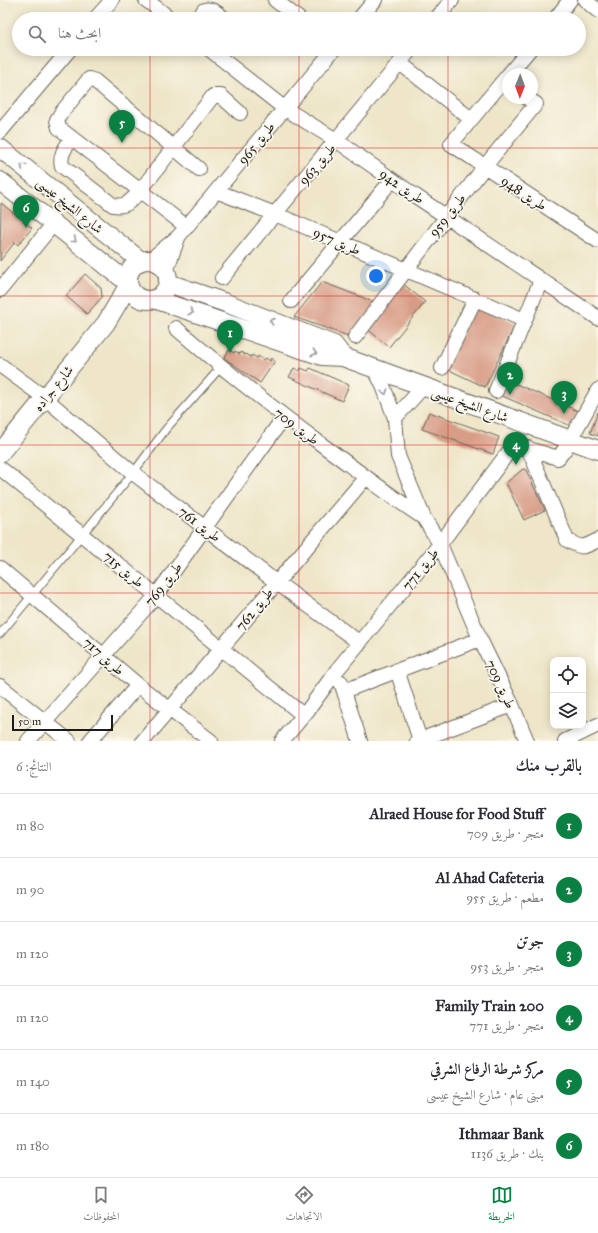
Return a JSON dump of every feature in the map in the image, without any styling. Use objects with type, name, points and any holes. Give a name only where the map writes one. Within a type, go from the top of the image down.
[{"type":"street","points":[[102,12],[112,0]]},
{"type":"street","points":[[146,0],[162,12]]},
{"type":"street","points":[[275,0],[290,12]]},
{"type":"street","points":[[365,12],[375,0]]},
{"type":"street","points":[[442,12],[452,0]]},
{"type":"street","points":[[561,12],[570,0]]},
{"type":"street","points":[[586,0],[598,11]]},
{"type":"street","points":[[203,12],[204,10],[211,9],[215,12]]},
{"type":"street","points":[[0,132],[64,56]]},
{"type":"street","name":"طريق 942","points":[[222,56],[284,108],[336,140],[392,180],[598,318]]},
{"type":"street","name":"طريق 965","points":[[145,260],[183,232],[328,56]]},
{"type":"street","name":"طريق 963","points":[[222,278],[406,56]]},
{"type":"street","points":[[515,68],[525,56]]},
{"type":"street","points":[[400,63],[471,119],[502,85]]},
{"type":"street","points":[[183,232],[140,191],[59,128],[58,120],[61,113],[89,79],[95,80],[199,169]]},
{"type":"street","points":[[72,138],[61,154],[60,161],[62,166],[113,206],[121,207],[128,203],[140,191],[213,96],[220,96],[240,113]]},
{"type":"street","name":"طريق 959","points":[[355,337],[484,166],[536,104]]},
{"type":"street","name":"طريق 948","points":[[471,119],[451,144],[598,241]]},
{"type":"street","name":"شارع الشيخ عيسى","points":[[0,148],[145,260]]},
{"type":"street","points":[[291,301],[392,180]]},
{"type":"street","name":"شارع الشيخ عيسى","points":[[0,181],[128,284]]},
{"type":"street","name":"طريق 957","points":[[216,191],[275,214],[524,320]]},
{"type":"street","points":[[0,290],[54,223]]},
{"type":"street","name":"طريق 965","points":[[167,277],[183,232]]},
{"type":"street","points":[[145,260],[156,262],[162,266],[167,277],[163,293],[148,299],[106,323],[128,284],[130,269],[135,264],[145,260]]},
{"type":"street","name":"شارع الشيخ عيسى","points":[[167,277],[226,303],[334,345],[342,357]]},
{"type":"street","points":[[496,391],[541,280]]},
{"type":"street","points":[[128,284],[135,296],[148,299]]},
{"type":"street","name":"شارع الشيخ عيسى","points":[[148,299],[322,356],[342,357],[373,367],[423,387],[598,450]]},
{"type":"street","points":[[442,368],[475,299]]},
{"type":"street","name":"شارع جراده","points":[[0,453],[106,323]]},
{"type":"street","name":"طريق 709","points":[[176,328],[221,367],[284,417],[388,494],[424,518]]},
{"type":"street","name":"طريق 761","points":[[0,365],[45,398],[133,473],[276,582],[360,643]]},
{"type":"street","name":"طريق 709","points":[[373,367],[382,383],[395,418],[398,456],[424,518],[440,544],[480,639],[512,705],[527,741]]},
{"type":"street","points":[[395,418],[423,387]]},
{"type":"street","points":[[528,448],[548,456],[558,458],[560,456],[562,438],[598,390]]},
{"type":"street","name":"طريق 769","points":[[28,741],[156,596],[284,417]]},
{"type":"street","name":"طريق 771","points":[[282,741],[337,670],[440,544],[510,450],[522,447],[528,448]]},
{"type":"street","points":[[528,448],[567,540],[580,547],[585,547],[598,540]]},
{"type":"street","name":"طريق 715","points":[[0,468],[303,715]]},
{"type":"street","name":"طريق 762","points":[[143,741],[366,477]]},
{"type":"street","name":"طريق 717","points":[[0,568],[138,685],[210,741]]},
{"type":"street","points":[[344,691],[480,639]]},
{"type":"street","points":[[337,670],[360,741]]},
{"type":"street","points":[[397,670],[419,740],[442,737],[512,705]]},
{"type":"street","points":[[90,741],[138,685]]},
{"type":"street","points":[[0,686],[69,741]]},
{"type":"street","points":[[565,741],[598,725]]},
{"type":"lane","points":[[0,634],[133,473],[166,429],[221,367]]},
{"type":"building","points":[[1,203],[32,228],[18,245],[15,242],[0,261]]},
{"type":"building","points":[[85,274],[101,288],[102,297],[87,314],[66,296]]},
{"type":"building","points":[[322,282],[377,303],[351,337],[294,317]]},
{"type":"building","points":[[401,282],[425,302],[389,347],[365,327]]},
{"type":"building","points":[[476,304],[516,323],[485,387],[445,368]]},
{"type":"building","points":[[229,350],[240,354],[241,352],[251,357],[252,355],[257,358],[258,356],[264,360],[266,358],[270,361],[271,358],[275,361],[260,383],[224,358]]},
{"type":"building","points":[[294,368],[300,371],[301,368],[308,371],[310,368],[349,385],[342,401],[289,377]]},
{"type":"building","points":[[507,380],[578,411],[571,426],[500,395]]},
{"type":"building","points":[[429,412],[499,437],[493,454],[422,429]]},
{"type":"building","points":[[598,412],[598,436],[590,433]]},
{"type":"building","points":[[523,469],[526,470],[545,510],[524,520],[506,483]]},
{"type":"place","name":"مركز شرطة الرفاع الشرقي","points":[[122,143]]},
{"type":"place","name":"Ithmaar Bank","points":[[26,228]]},
{"type":"place","name":"Alraed House for Food Stuff","points":[[230,353]]},
{"type":"place","name":"Al Ahad Cafeteria","points":[[510,395]]},
{"type":"place","name":"جوتن","points":[[564,414]]},
{"type":"place","name":"Family Train 200","points":[[516,465]]}]
